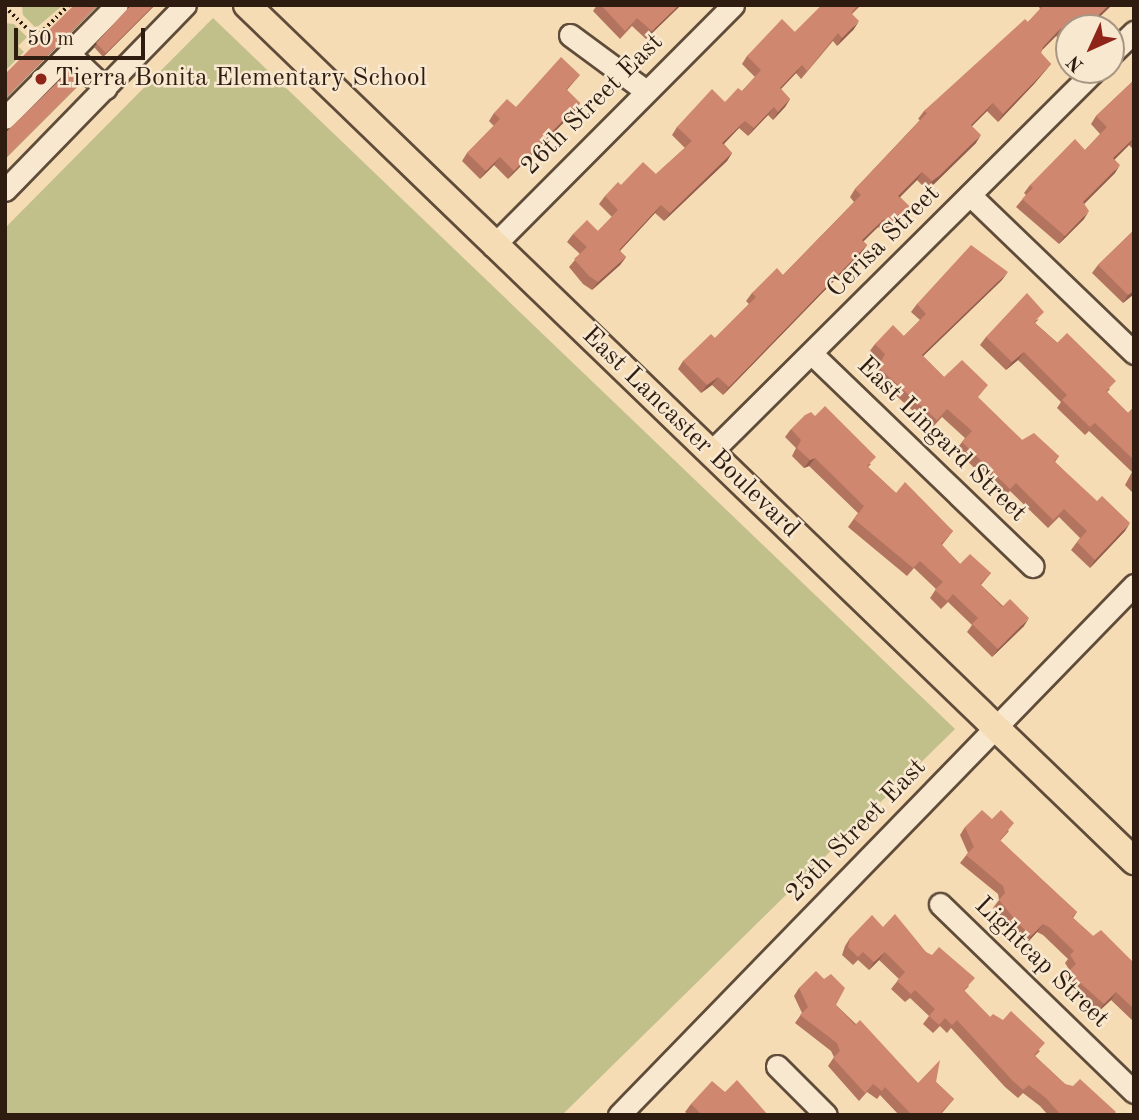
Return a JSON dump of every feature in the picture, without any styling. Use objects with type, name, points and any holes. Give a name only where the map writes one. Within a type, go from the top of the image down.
[{"type":"main road","name":"East Lancaster Boulevard","points":[[247,5],[493,246],[711,452],[1134,861]]},
{"type":"street","points":[[5,118],[117,5]]},
{"type":"street","points":[[5,190],[185,5]]},
{"type":"street","name":"26th Street East","points":[[493,246],[733,5]]},
{"type":"street","points":[[570,35],[646,91]]},
{"type":"street","points":[[69,54],[105,88]]},
{"type":"street","name":"Cerisa Street","points":[[711,452],[1081,84]]},
{"type":"street","points":[[970,195],[1134,352]]},
{"type":"street","name":"East Lingard Street","points":[[812,354],[1032,566]]},
{"type":"street","name":"25th Street East","points":[[619,1115],[1134,585]]},
{"type":"street","name":"Lightcap Street","points":[[940,904],[1134,1092]]},
{"type":"street","points":[[777,1066],[826,1115]]},
{"type":"path","points":[[5,7],[36,37],[69,5]]},
{"type":"path","points":[[5,16],[15,16]]},
{"type":"shaded area","points":[[13,5],[63,5],[36,28],[23,15],[22,6]]},
{"type":"shaded area","points":[[213,18],[955,729],[562,1115],[5,1115],[5,228]]},
{"type":"shaded area","points":[[5,23],[14,24],[27,37],[18,46],[24,52],[5,71]]},
{"type":"building","points":[[74,5],[97,5],[6,97],[5,74]]},
{"type":"building","points":[[131,5],[154,5],[106,53],[96,43]]},
{"type":"building","points":[[601,5],[679,5],[652,31],[637,18],[625,31]]},
{"type":"building","points":[[822,5],[858,5],[851,13],[859,21],[842,38],[838,33],[807,71],[802,65],[780,88],[790,99],[778,112],[774,107],[754,128],[745,121],[722,143],[732,153],[670,213],[661,205],[619,250],[626,257],[598,282],[589,276],[574,259],[587,247],[573,234],[587,220],[598,231],[618,210],[605,196],[618,182],[621,185],[643,162],[656,174],[692,141],[677,127],[712,89],[725,102],[738,88],[742,91],[761,70],[747,56],[782,19],[795,32]]},
{"type":"building","points":[[1044,5],[1109,5],[1100,14],[1055,14],[1055,34],[1041,53],[1051,64],[1040,76],[1003,114],[993,103],[971,125],[981,135],[939,176],[932,181],[922,172],[898,196],[909,206],[891,225],[884,219],[862,240],[867,245],[729,387],[718,377],[707,385],[683,361],[711,334],[715,338],[756,297],[752,293],[777,268],[783,275],[861,195],[855,189],[927,113],[924,111],[1025,19],[1028,22]]},
{"type":"building","points":[[561,57],[580,75],[566,89],[580,103],[514,171],[500,157],[486,171],[467,153],[500,119],[494,113],[507,99],[516,107]]},
{"type":"building","points":[[71,69],[83,80],[5,158],[5,133]]},
{"type":"building","points":[[1134,80],[1134,138],[1113,158],[1120,165],[1083,202],[1089,211],[1065,236],[1022,199],[1033,188],[1030,185],[1075,139],[1085,150],[1107,127],[1096,116]]},
{"type":"building","points":[[1134,230],[1134,291],[1128,295],[1098,265]]},
{"type":"building","points":[[971,245],[1008,272],[922,355],[944,377],[962,360],[988,385],[978,397],[1022,440],[1034,433],[1059,456],[1054,461],[1097,501],[1102,496],[1130,523],[1095,560],[1077,542],[1087,531],[1064,509],[1053,520],[1016,483],[1010,489],[962,442],[972,431],[947,409],[937,420],[878,367],[885,354],[875,344],[893,325],[904,336],[926,314],[917,304]]},
{"type":"building","points":[[1027,293],[1044,312],[1034,322],[1057,343],[1067,333],[1116,381],[1106,391],[1128,413],[1134,407],[1134,460],[1095,423],[1090,427],[1062,400],[1067,395],[1024,352],[1012,362],[986,337]]},
{"type":"building","points":[[825,406],[876,457],[867,466],[896,493],[905,482],[953,531],[941,544],[960,564],[970,554],[991,573],[980,584],[1002,607],[1010,599],[1029,618],[998,649],[972,624],[978,618],[953,594],[947,601],[935,590],[943,582],[920,561],[913,568],[854,519],[864,506],[815,458],[810,460],[797,448],[801,440],[791,429],[805,415],[811,412],[815,416]]},
{"type":"building","points":[[982,810],[992,819],[1001,810],[1014,823],[1000,840],[1077,912],[1072,917],[1093,936],[1101,930],[1134,963],[1134,1009],[1116,992],[1104,1004],[1068,972],[1076,964],[1070,955],[1074,951],[1043,924],[1031,936],[999,900],[1005,893],[1003,886],[966,855],[974,847],[965,827]]},
{"type":"building","points":[[895,914],[926,952],[932,955],[939,947],[975,978],[964,990],[990,1017],[993,1014],[1003,1020],[1011,1011],[1045,1043],[1034,1055],[1065,1084],[1073,1086],[1080,1079],[1116,1112],[1113,1115],[1061,1115],[1046,1098],[1029,1085],[1023,1090],[957,1020],[952,1025],[945,1018],[939,1025],[929,1016],[935,1009],[915,990],[911,994],[897,981],[905,972],[885,952],[874,962],[863,952],[858,957],[848,947],[850,938],[872,915],[883,927]]},
{"type":"building","points":[[816,971],[824,979],[831,974],[845,988],[836,1005],[855,1025],[860,1020],[918,1083],[940,1060],[936,1082],[954,1099],[941,1112],[943,1115],[912,1115],[885,1087],[882,1091],[873,1084],[865,1093],[833,1058],[840,1051],[837,1043],[800,1015],[808,1007],[799,988]]},
{"type":"building","points":[[737,1080],[768,1115],[702,1115],[691,1104],[712,1081],[725,1092]]},
{"type":"place","name":"Tierra Bonita Elementary School","points":[[41,79]]}]
